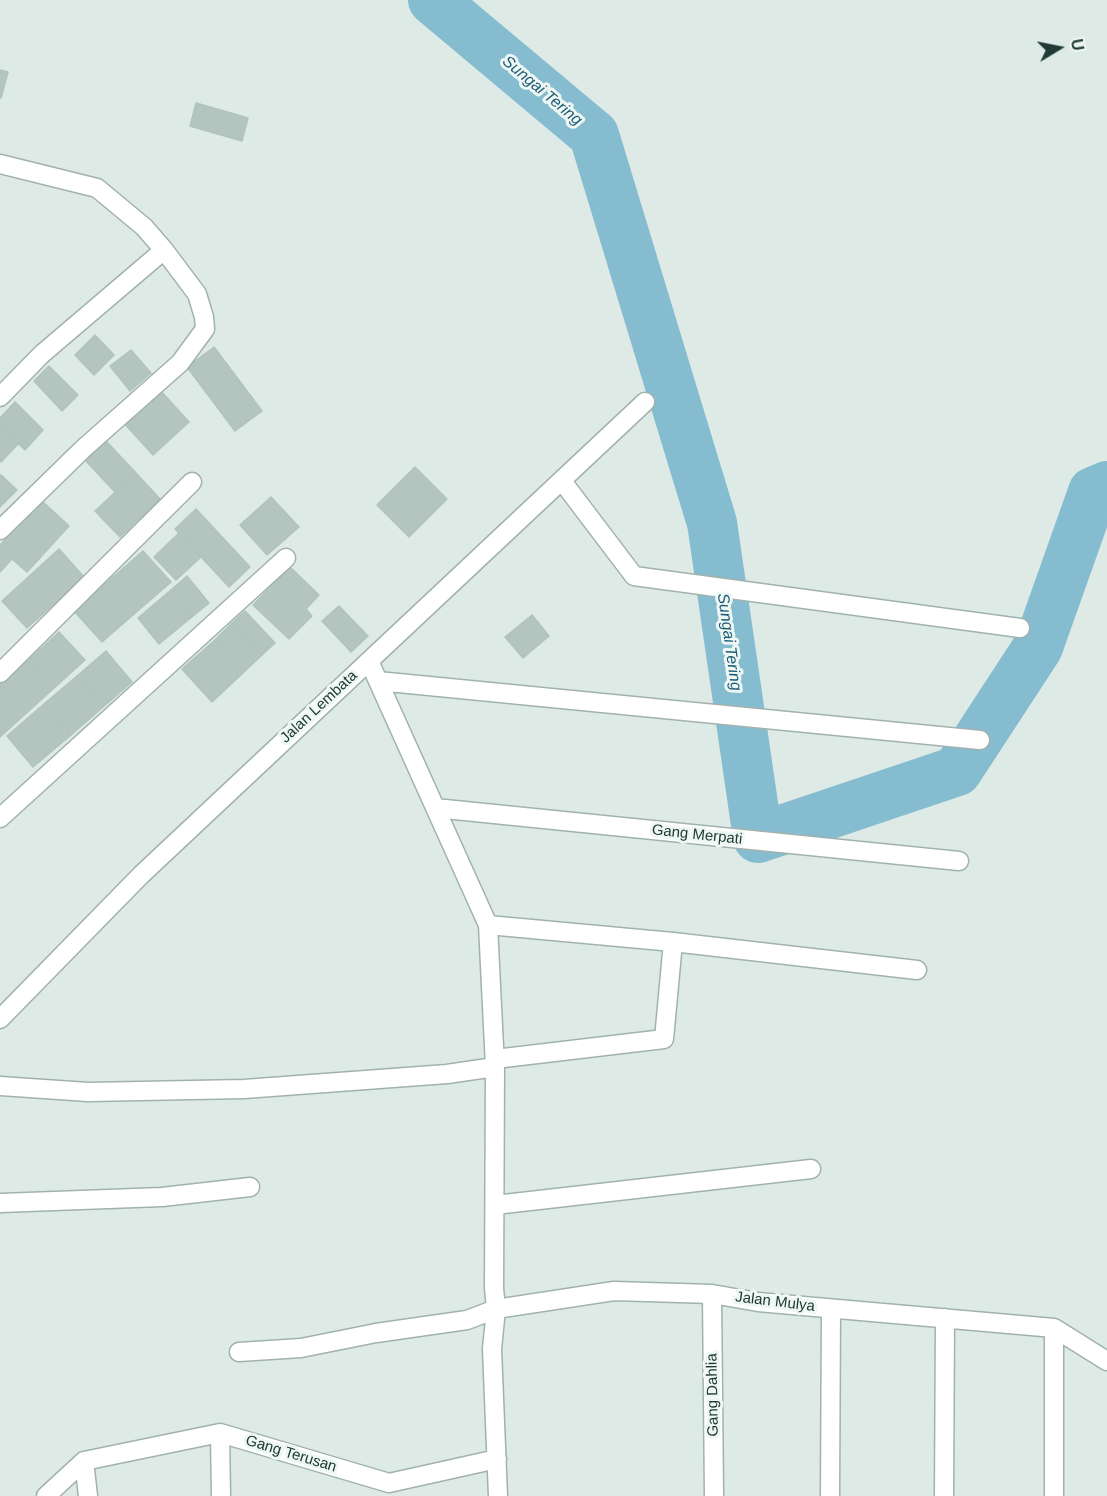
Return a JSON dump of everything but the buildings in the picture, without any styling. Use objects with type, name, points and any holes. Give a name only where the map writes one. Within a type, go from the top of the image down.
[{"type":"street","points":[[0,164],[97,189],[144,227],[164,250],[197,294],[205,329],[180,363],[84,448],[0,530]]},
{"type":"street","points":[[0,397],[42,354],[164,250]]},
{"type":"street","name":"Jalan Lembata","points":[[0,1019],[141,875],[645,402]]},
{"type":"street","points":[[562,480],[634,576],[1020,628]]},
{"type":"street","points":[[0,673],[192,482]]},
{"type":"street","points":[[0,818],[286,558]]},
{"type":"street","points":[[369,661],[488,925],[495,1063],[494,1288],[496,1309],[492,1349],[498,1496]]},
{"type":"street","points":[[378,681],[980,740]]},
{"type":"street","name":"Gang Merpati","points":[[435,808],[959,861]]},
{"type":"street","points":[[488,925],[673,942],[917,970]]},
{"type":"street","points":[[0,1086],[88,1092],[244,1089],[447,1074],[495,1063],[664,1039],[673,942]]},
{"type":"street","points":[[495,1205],[811,1169]]},
{"type":"street","points":[[0,1203],[162,1197],[250,1187]]},
{"type":"street","name":"Jalan Mulya","points":[[239,1352],[301,1348],[376,1333],[467,1320],[496,1309],[614,1291],[712,1294],[758,1302],[1054,1328]]},
{"type":"street","name":"Gang Dahlia","points":[[712,1294],[714,1496]]},
{"type":"street","points":[[830,1496],[831,1309]]},
{"type":"street","points":[[944,1496],[945,1318]]},
{"type":"street","points":[[1054,1328],[1107,1361]]},
{"type":"street","points":[[1054,1328],[1054,1496]]},
{"type":"street","points":[[220,1433],[221,1496]]},
{"type":"street","name":"Gang Terusan","points":[[84,1461],[220,1433],[388,1490],[497,1459]]},
{"type":"street","points":[[46,1496],[84,1461]]},
{"type":"street","points":[[84,1461],[88,1496]]},
{"type":"waterway","name":"Sungai Tering","points":[[433,0],[594,135],[712,523],[758,838],[957,771],[1038,647],[1093,492],[1107,486]]}]
